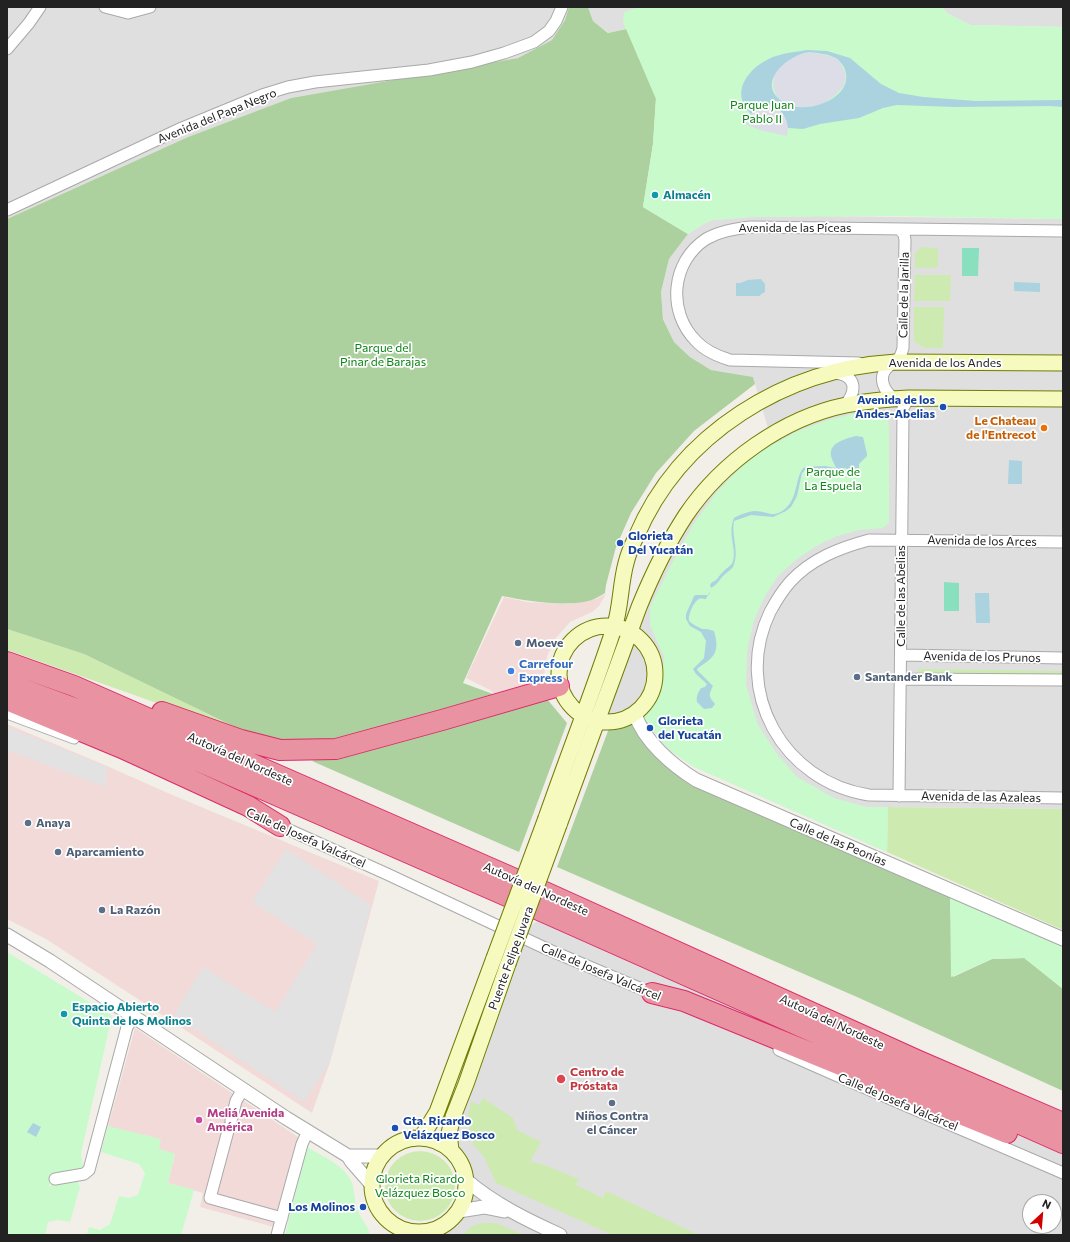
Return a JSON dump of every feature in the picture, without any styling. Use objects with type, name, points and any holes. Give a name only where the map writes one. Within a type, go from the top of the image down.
[{"type":"highway","name":"Autovía del Nordeste","points":[[7,662],[74,686],[547,893],[919,1061],[1063,1123]]},
{"type":"highway","name":"Autovía del Nordeste","points":[[7,683],[100,718],[1063,1144]]},
{"type":"highway","points":[[74,686],[108,692],[241,740],[280,750],[336,749],[559,686]]},
{"type":"highway","points":[[7,700],[122,748],[248,806],[280,826]]},
{"type":"highway","points":[[652,993],[684,1001],[1063,1156]]},
{"type":"main road","name":"Avenida de los Andes","points":[[615,626],[626,563],[647,512],[672,475],[697,448],[726,423],[750,407],[776,392],[802,381],[828,373],[870,364],[896,362],[1063,363]]},
{"type":"main road","points":[[598,722],[639,607],[657,566],[687,515],[714,480],[746,452],[770,435],[799,421],[845,406],[902,399],[1063,400]]},
{"type":"main road","points":[[582,716],[615,626]]},
{"type":"main road","points":[[615,626],[631,632],[643,643],[652,656],[655,672],[654,688],[646,703],[635,714],[623,720],[611,723],[598,722],[582,716],[572,708],[564,698],[559,686],[559,663],[564,651],[571,641],[581,633],[592,628],[615,626]]},
{"type":"main road","name":"Puente Felipe Juvara","points":[[421,1138],[437,1112],[546,818],[582,716]]},
{"type":"main road","name":"Puente Felipe Juvara","points":[[451,1150],[449,1133],[453,1117],[598,722]]},
{"type":"main road","points":[[410,1138],[432,1140],[451,1150],[459,1160],[464,1170],[466,1180],[464,1200],[454,1217],[441,1227],[416,1234],[403,1229],[388,1229],[375,1203],[372,1185],[376,1165],[382,1156],[399,1142],[410,1138]]},
{"type":"street","points":[[7,49],[29,24],[40,7]]},
{"type":"street","points":[[104,7],[128,13],[150,7]]},
{"type":"street","name":"Avenida del Papa Negro","points":[[7,210],[182,128],[262,95],[288,87],[315,82],[428,70],[472,62],[504,53],[534,42],[549,31],[562,7]]},
{"type":"street","name":"Avenida de las Píceas","points":[[870,364],[811,361],[730,360],[717,356],[706,350],[695,341],[685,327],[680,316],[676,291],[679,276],[686,259],[697,246],[715,234],[729,229],[750,227],[1063,231]]},
{"type":"street","name":"Calle de la Jarilla","points":[[896,362],[901,353],[903,340],[905,240],[904,234],[899,229]]},
{"type":"street","points":[[896,362],[887,368],[882,379],[884,389],[889,395],[902,399]]},
{"type":"street","name":"Avenida de los Andes","points":[[828,373],[841,374],[849,378],[853,385],[853,393],[845,406]]},
{"type":"street","name":"Calle de las Abelias","points":[[899,796],[902,399]]},
{"type":"street","name":"Avenida de los Arces","points":[[899,796],[854,793],[826,782],[817,777],[800,763],[782,743],[771,723],[761,699],[757,668],[759,644],[768,616],[781,593],[802,571],[827,554],[869,540],[1063,542]]},
{"type":"street","name":"Avenida de los Prunos","points":[[901,655],[1063,658]]},
{"type":"street","name":"Avenida de los Prunos","points":[[900,679],[1063,680]]},
{"type":"street","name":"Calle de Josefa Valcárcel","points":[[7,713],[84,742],[280,826],[547,949],[652,993],[854,1084],[1063,1173]]},
{"type":"street","name":"Calle de las Peonías","points":[[635,714],[643,730],[656,746],[673,763],[696,780],[1063,939]]},
{"type":"street","name":"Avenida de las Azaleas","points":[[899,796],[1063,798]]},
{"type":"street","points":[[7,935],[50,961],[243,1089],[348,1156],[351,1162],[372,1185]]},
{"type":"street","points":[[55,1179],[84,1174],[89,1170],[127,1027],[134,1016]]},
{"type":"street","points":[[243,1089],[236,1100],[210,1198],[282,1218]]},
{"type":"street","points":[[277,1235],[302,1144],[308,1131]]},
{"type":"street","points":[[348,1156],[382,1156]]},
{"type":"street","points":[[466,1180],[485,1195],[519,1215],[560,1235]]},
{"type":"street","points":[[459,1210],[484,1207],[519,1215]]},
{"type":"shaded area","points":[[7,7],[569,7],[565,20],[552,40],[518,58],[291,98],[188,137],[7,219]]},
{"type":"shaded area","points":[[588,7],[639,7],[623,22],[627,29],[609,33],[593,21]]},
{"type":"shaded area","points":[[942,7],[1063,7],[1063,27],[970,25],[947,13]]},
{"type":"shaded area","points":[[809,52],[836,58],[840,62],[845,72],[846,78],[844,86],[832,98],[822,105],[794,107],[788,105],[776,95],[773,86],[774,75],[781,66],[793,57]]},
{"type":"shaded area","points":[[766,105],[774,106],[785,115],[788,128],[787,136],[760,130],[745,124],[753,110]]},
{"type":"shaded area","points":[[820,216],[1063,219],[1063,809],[888,807],[887,852],[692,766],[671,751],[661,741],[644,718],[635,714],[623,720],[611,723],[598,722],[631,632],[687,515],[770,435],[753,377],[711,370],[690,357],[674,342],[663,318],[661,292],[669,259],[688,234],[705,223],[713,220],[750,217]]},
{"type":"shaded area","name":"Moeve","points":[[606,594],[599,606],[592,612],[570,622],[555,639],[547,656],[542,681],[494,694],[490,690],[466,678],[504,597],[527,602],[568,604],[596,599]]},
{"type":"shaded area","points":[[7,724],[379,881],[330,1062],[312,1113],[46,939],[7,919]]},
{"type":"shaded area","points":[[7,727],[107,767],[105,787],[7,750]]},
{"type":"shaded area","points":[[286,849],[371,905],[330,1062],[304,1102],[174,1015],[203,967],[275,1012],[317,944],[252,902]]},
{"type":"shaded area","points":[[548,914],[1063,1143],[1063,1235],[415,1235],[417,1232],[431,1231],[447,1223],[459,1211],[464,1200],[466,1180],[464,1170],[459,1160],[451,1150],[449,1133],[530,926]]},
{"type":"shaded area","points":[[135,1028],[298,1137],[274,1227],[200,1207],[203,1193],[168,1183],[175,1155],[108,1126]]},
{"type":"green space","name":"Parque del Pinar de Barajas","points":[[569,7],[588,7],[593,21],[608,33],[627,29],[656,98],[653,144],[643,207],[688,234],[669,259],[661,292],[663,319],[674,342],[690,357],[711,370],[753,377],[755,384],[694,431],[656,473],[631,513],[616,547],[605,593],[597,598],[578,603],[534,601],[502,596],[463,683],[493,694],[375,729],[317,743],[264,741],[84,654],[7,629],[7,219],[188,137],[291,98],[518,58],[552,40],[565,20]]},
{"type":"green space","name":"Parque Juan Pablo II","points":[[639,7],[942,7],[947,13],[970,25],[1063,27],[1063,219],[887,216],[750,217],[713,220],[705,223],[688,234],[643,207],[653,144],[656,99],[623,22],[624,12]]},
{"type":"green space","points":[[921,247],[938,248],[938,266],[934,268],[915,268],[915,254]]},
{"type":"green space","points":[[962,248],[979,248],[978,276],[962,276]]},
{"type":"green space","points":[[915,275],[951,275],[950,301],[914,301]]},
{"type":"green space","points":[[914,307],[944,307],[943,348],[925,348],[914,342]]},
{"type":"green space","name":"Parque de La Espuela","points":[[886,411],[889,427],[889,523],[883,528],[858,530],[835,537],[816,546],[797,559],[778,576],[765,596],[754,620],[747,651],[746,685],[758,725],[777,754],[797,777],[834,798],[866,807],[888,807],[887,852],[692,766],[671,751],[661,741],[644,718],[654,701],[661,682],[664,657],[650,625],[650,607],[694,523],[717,492],[740,468],[764,449],[798,431],[828,420],[852,414]]},
{"type":"green space","points":[[944,582],[959,583],[959,611],[944,611]]},
{"type":"green space","points":[[7,629],[84,654],[264,741],[7,650]]},
{"type":"green space","points":[[918,669],[1063,671],[1063,675],[918,674]]},
{"type":"green space","points":[[547,699],[567,723],[519,852],[312,761],[333,754]]},
{"type":"green space","points":[[631,722],[672,769],[950,895],[953,977],[992,959],[1025,958],[1063,989],[1063,1091],[857,997],[557,867],[611,723]]},
{"type":"green space","points":[[888,807],[1063,809],[1063,930],[887,852]]},
{"type":"green space","points":[[950,895],[1063,947],[1063,989],[1024,958],[992,959],[951,977]]},
{"type":"green space","points":[[7,952],[112,1016],[81,1153],[83,1167],[59,1175],[48,1186],[77,1180],[80,1187],[70,1222],[58,1220],[48,1222],[45,1235],[7,1235]]},
{"type":"green space","points":[[483,1098],[513,1118],[517,1130],[541,1142],[530,1162],[542,1164],[579,1179],[576,1185],[603,1198],[606,1191],[699,1235],[613,1235],[496,1183],[484,1157],[473,1144],[467,1120],[471,1102],[479,1105]]},
{"type":"green space","points":[[108,1126],[161,1139],[159,1149],[175,1154],[168,1183],[194,1190],[181,1235],[87,1235],[89,1227],[100,1230],[110,1224],[119,1196],[129,1198],[138,1195],[145,1173],[139,1164],[101,1152]]},
{"type":"green space","points":[[307,1147],[333,1162],[345,1171],[353,1186],[359,1214],[370,1235],[285,1235]]},
{"type":"green space","name":"Glorieta Ricardo Velázquez Bosco","points":[[413,1151],[427,1151],[440,1157],[449,1166],[453,1172],[455,1186],[453,1200],[445,1211],[434,1219],[427,1221],[413,1221],[406,1219],[395,1211],[387,1200],[385,1193],[385,1179],[387,1172],[395,1161],[406,1153]]},
{"type":"green space","points":[[481,1223],[496,1223],[523,1235],[462,1235],[471,1227]]},
{"type":"water","points":[[807,50],[827,51],[850,58],[881,84],[899,93],[923,97],[976,101],[1063,100],[1063,107],[955,107],[897,105],[883,108],[859,118],[820,124],[803,129],[788,128],[783,114],[774,106],[763,106],[751,114],[744,106],[742,97],[742,89],[750,73],[765,61],[773,57]],"holes":[[[809,52],[836,58],[844,67],[846,78],[844,87],[837,95],[828,101],[817,105],[805,107],[785,103],[776,96],[772,88],[776,72],[791,59]]]},
{"type":"water","points":[[761,279],[765,284],[765,292],[760,296],[736,296],[736,283]]},
{"type":"water","points":[[1014,282],[1040,283],[1040,292],[1014,291]]},
{"type":"water","points":[[852,437],[863,437],[867,456],[859,464],[859,476],[854,476],[851,471],[845,468],[835,470],[805,470],[802,473],[797,496],[791,507],[786,511],[773,517],[751,515],[734,521],[733,527],[736,556],[733,567],[711,588],[710,585],[712,582],[730,566],[733,561],[734,551],[731,530],[734,518],[744,513],[753,511],[770,514],[777,514],[781,512],[793,498],[800,474],[805,467],[825,466],[836,468],[831,454],[834,445],[842,440]]},
{"type":"water","points":[[1009,460],[1022,461],[1022,484],[1008,484]]},
{"type":"water","points":[[975,593],[989,593],[990,623],[976,623]]},
{"type":"water","points":[[708,595],[706,599],[697,600],[689,617],[690,622],[694,625],[702,629],[714,631],[716,638],[715,653],[709,661],[697,670],[713,686],[710,696],[711,700],[715,704],[712,708],[704,709],[697,702],[697,698],[701,688],[705,687],[707,684],[696,674],[693,669],[704,658],[706,641],[701,632],[690,626],[686,619],[686,614],[694,596]]},
{"type":"water","points":[[33,1123],[41,1127],[36,1137],[27,1132]]},
{"type":"place","name":"Almacén","points":[[655,195]]},
{"type":"place","name":"Avenida de los Andes-Abelias","points":[[943,407]]},
{"type":"place","name":"Le Chateau de l'Entrecot","points":[[1044,428]]},
{"type":"place","name":"Glorieta Del Yucatán","points":[[620,543]]},
{"type":"place","name":"Moeve","points":[[518,643]]},
{"type":"place","name":"Carrefour Express","points":[[511,671]]},
{"type":"place","name":"Santander Bank","points":[[857,677]]},
{"type":"place","name":"Glorieta del Yucatán","points":[[650,728]]},
{"type":"place","name":"Anaya","points":[[28,823]]},
{"type":"place","name":"Aparcamiento","points":[[58,852]]},
{"type":"place","name":"La Razón","points":[[102,910]]},
{"type":"place","name":"Espacio Abierto Quinta de los Molinos","points":[[64,1014]]},
{"type":"place","name":"Centro de Próstata","points":[[561,1079]]},
{"type":"place","name":"Niños Contra el Cáncer","points":[[612,1103]]},
{"type":"place","name":"Meliá Avenida América","points":[[199,1120]]},
{"type":"place","name":"Gta. Ricardo Velázquez Bosco","points":[[395,1128]]},
{"type":"place","name":"Los Molinos","points":[[363,1207]]}]
